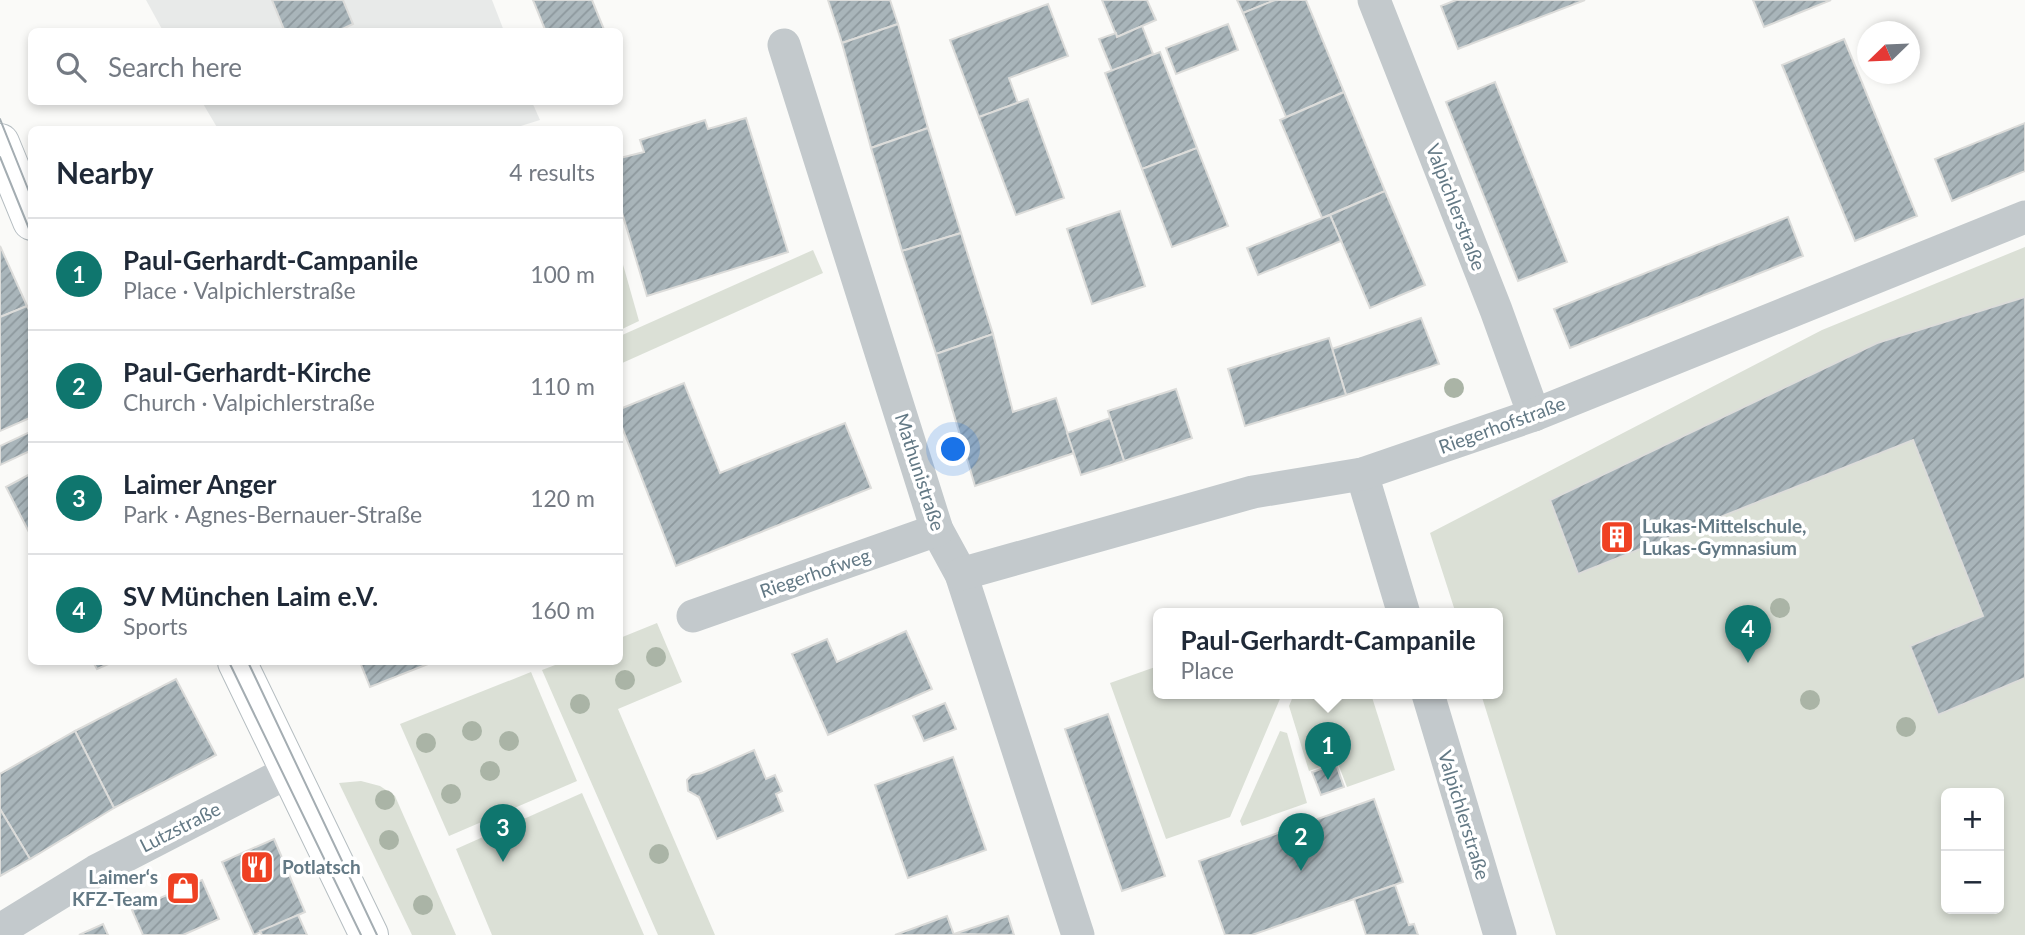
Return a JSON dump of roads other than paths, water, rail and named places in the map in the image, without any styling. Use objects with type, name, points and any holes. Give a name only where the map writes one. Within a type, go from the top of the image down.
[{"type":"main road","points":[[0,143],[28,211]]},
{"type":"main road","points":[[238,665],[369,935]]},
{"type":"street","name":"Valpichlerstraße","points":[[1375,0],[1534,415]]},
{"type":"street","name":"Mathunistraße","points":[[785,45],[937,530],[961,575],[1078,935]]},
{"type":"street","name":"Riegerhofstraße","points":[[961,575],[1253,492],[1362,474],[1534,415],[2025,217]]},
{"type":"street","points":[[1362,474],[1402,608]]},
{"type":"street","name":"Riegerhofweg","points":[[693,616],[937,530]]},
{"type":"street","name":"Valpichlerstraße","points":[[1429,699],[1500,935]]},
{"type":"street","name":"Lutzstraße","points":[[0,930],[96,871],[290,771]]},
{"type":"tram line","points":[[0,119],[28,189]]},
{"type":"tram line","points":[[0,157],[28,226]]},
{"type":"tram line","points":[[230,665],[361,935]]},
{"type":"tram line","points":[[249,665],[377,935]]},
{"type":"place","name":"Lukas-Mittelschule, Lukas-Gymnasium","points":[[1617,537]]},
{"type":"place","name":"SV München Laim e.V.","points":[[1748,663]]},
{"type":"place","name":"Paul-Gerhardt-Campanile","points":[[1328,780]]},
{"type":"place","name":"Laimer Anger","points":[[503,862]]},
{"type":"place","name":"Potlatsch","points":[[257,867]]},
{"type":"place","name":"Paul-Gerhardt-Kirche","points":[[1301,871]]},
{"type":"place","name":"Laimer‘s KFZ-Team","points":[[183,888]]}]
